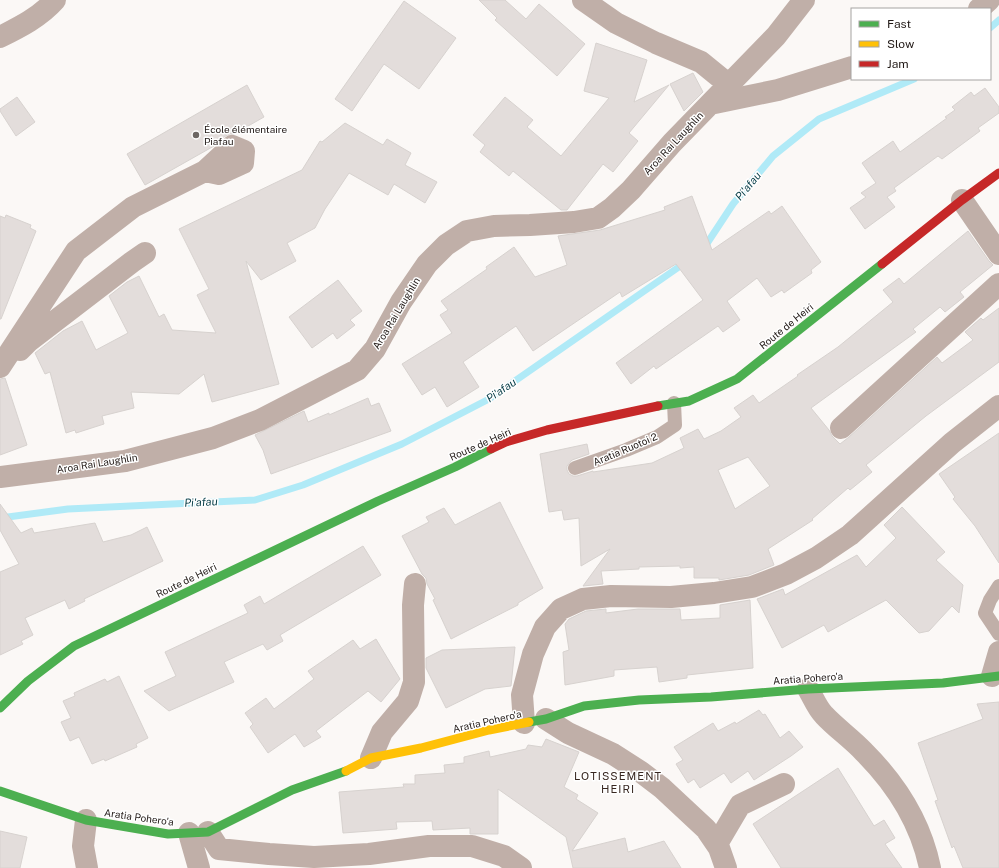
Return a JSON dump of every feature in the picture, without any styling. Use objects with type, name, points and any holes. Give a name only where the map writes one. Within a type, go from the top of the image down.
[{"type":"main road","name":"Route de Heiri","points":[[0,708],[28,681],[74,646],[378,501],[455,467],[506,442],[547,430],[689,401],[737,379],[962,200],[999,173]]},
{"type":"main road","name":"Aratia Pohero'a","points":[[0,791],[86,820],[168,834],[199,832],[292,790],[345,771],[371,758],[421,748],[489,730],[546,719],[584,706],[639,700],[711,697],[808,689],[943,683],[996,676]]},
{"type":"street","points":[[0,37],[47,9],[55,0]]},
{"type":"street","points":[[583,0],[616,23],[701,62],[728,84]]},
{"type":"street","name":"Aroa Rai Laughlin","points":[[0,478],[125,460],[213,438],[260,420],[357,370],[375,349],[401,302],[427,264],[446,245],[467,231],[494,226],[574,222],[598,218],[612,208],[626,194],[728,84],[776,36],[804,0]]},
{"type":"street","points":[[980,8],[989,0]]},
{"type":"street","points":[[710,104],[778,90],[851,67]]},
{"type":"street","points":[[0,367],[76,251],[133,207],[205,171]]},
{"type":"street","points":[[962,200],[996,245]]},
{"type":"street","points":[[0,370],[29,341],[145,253]]},
{"type":"street","points":[[841,428],[999,284]]},
{"type":"street","points":[[524,723],[522,695],[533,654],[545,627],[561,609],[583,599],[611,596],[671,596],[714,593],[752,586],[786,574],[816,558],[850,536],[952,443],[999,406]]},
{"type":"street","points":[[371,758],[382,732],[408,701],[414,682],[412,660],[415,584]]},
{"type":"street","points":[[996,676],[999,652]]},
{"type":"street","points":[[808,689],[823,714],[866,753],[888,779],[906,804],[919,831],[930,868]]},
{"type":"street","points":[[546,719],[568,733],[613,754],[641,772],[686,808],[706,829],[717,844],[726,868]]},
{"type":"street","points":[[717,844],[740,805],[784,784]]},
{"type":"street","points":[[86,820],[83,846],[87,868]]},
{"type":"street","points":[[199,832],[199,868]]},
{"type":"street","points":[[199,832],[219,849],[314,857],[369,854],[429,846],[472,846],[504,856],[521,868]]},
{"type":"lane","name":"Aratia Ruotoi 2","points":[[575,468],[657,437],[675,425],[674,403]]},
{"type":"lane","points":[[999,586],[990,600],[986,613],[999,634]]},
{"type":"building","points":[[479,0],[505,0],[526,19],[539,4],[585,44],[557,76],[495,20],[497,18]]},
{"type":"building","points":[[404,1],[456,38],[419,89],[384,64],[352,111],[335,99]]},
{"type":"building","points":[[596,43],[647,60],[634,102],[669,85],[629,133],[638,141],[613,172],[603,164],[567,210],[561,210],[513,171],[509,176],[480,152],[485,145],[473,135],[505,97],[533,120],[527,127],[561,156],[609,98],[584,91]]},
{"type":"building","points":[[693,73],[703,92],[684,111],[670,84]]},
{"type":"building","name":"École élémentaire Piafau","points":[[247,85],[264,117],[234,134],[229,134],[214,146],[145,185],[127,154]]},
{"type":"building","points":[[985,88],[999,107],[999,113],[978,128],[980,131],[942,159],[938,156],[894,188],[896,191],[887,197],[895,207],[865,229],[850,208],[866,197],[861,193],[876,183],[862,163],[893,141],[900,152],[947,118],[945,117],[955,110],[952,107],[971,92],[974,96]]},
{"type":"building","points":[[17,97],[35,122],[16,136],[0,109]]},
{"type":"building","points":[[345,123],[383,145],[387,139],[411,153],[405,165],[437,182],[425,203],[394,184],[388,195],[349,173],[325,209],[315,228],[287,243],[296,261],[261,280],[246,261],[279,384],[212,402],[204,374],[179,394],[131,392],[134,408],[102,416],[104,424],[76,433],[75,430],[66,433],[50,372],[45,374],[35,353],[63,331],[82,321],[96,350],[128,333],[109,296],[127,282],[139,276],[159,317],[164,314],[172,330],[216,333],[197,295],[209,289],[179,229],[302,170],[320,141],[322,142]]},
{"type":"building","points":[[692,196],[712,250],[769,211],[771,214],[782,206],[821,262],[811,270],[812,273],[784,293],[782,290],[771,297],[757,278],[727,301],[740,320],[723,332],[718,326],[656,369],[654,366],[631,384],[616,363],[703,300],[676,264],[622,297],[620,292],[533,351],[516,326],[463,362],[479,387],[447,407],[435,387],[422,395],[402,364],[452,333],[440,315],[448,310],[441,301],[487,269],[486,267],[514,247],[535,277],[567,265],[558,236],[600,230],[665,210],[664,207]]},
{"type":"building","points":[[6,215],[31,225],[30,228],[36,231],[0,319],[0,216],[5,218]]},
{"type":"building","points":[[968,231],[993,265],[960,292],[964,297],[945,312],[940,307],[913,329],[916,332],[811,408],[832,436],[840,444],[937,357],[942,363],[973,340],[965,332],[981,318],[983,320],[999,308],[999,362],[926,416],[866,465],[872,472],[850,490],[848,488],[812,519],[813,520],[768,549],[774,565],[749,575],[719,580],[719,578],[694,578],[694,567],[639,567],[639,569],[601,571],[603,584],[583,586],[610,549],[581,566],[579,518],[564,520],[562,510],[549,512],[540,454],[587,444],[589,454],[572,460],[567,466],[569,474],[577,476],[593,471],[652,463],[684,448],[680,438],[698,429],[704,439],[721,431],[741,417],[734,408],[753,395],[759,403],[838,347],[893,302],[883,290],[899,278],[904,284]],"holes":[[[748,457],[770,486],[735,509],[718,470]]]},
{"type":"building","points":[[338,280],[362,311],[350,320],[355,325],[337,339],[333,333],[312,348],[289,317]]},
{"type":"building","points":[[5,378],[27,445],[0,455],[0,379]]},
{"type":"building","points":[[368,398],[371,406],[379,403],[391,431],[271,474],[263,450],[255,435],[304,411],[308,422],[329,413],[329,415]]},
{"type":"building","points":[[999,433],[999,563],[975,526],[953,499],[955,497],[939,474]]},
{"type":"building","points":[[500,502],[543,588],[518,603],[518,605],[451,639],[433,600],[435,599],[427,584],[426,578],[422,574],[402,536],[429,522],[426,517],[444,508],[455,525]]},
{"type":"building","points":[[0,504],[21,533],[32,528],[34,533],[95,523],[103,542],[131,535],[147,527],[163,561],[84,599],[85,601],[69,609],[65,600],[25,618],[33,635],[21,641],[23,644],[0,655],[0,572],[19,564],[0,530]]},
{"type":"building","points":[[902,507],[945,552],[936,560],[963,585],[959,613],[952,606],[929,631],[919,633],[886,600],[828,632],[824,625],[782,648],[757,599],[783,589],[785,595],[857,555],[866,567],[896,538],[884,525]]},
{"type":"building","points":[[363,546],[381,575],[280,635],[283,641],[267,650],[263,644],[224,662],[234,682],[169,711],[144,691],[176,676],[165,652],[248,613],[244,605],[260,596],[264,604]]},
{"type":"building","points":[[750,600],[753,668],[687,675],[687,678],[659,682],[657,667],[614,670],[614,676],[565,685],[563,652],[569,650],[565,624],[569,619],[586,611],[606,609],[606,613],[638,609],[680,609],[681,620],[720,618],[720,605]]},
{"type":"building","points":[[376,639],[400,679],[381,702],[368,691],[316,731],[321,737],[304,747],[295,734],[268,753],[250,727],[253,724],[245,713],[266,698],[274,709],[314,679],[308,671],[353,640],[360,649]]},
{"type":"building","points":[[515,647],[511,686],[485,689],[446,708],[426,668],[426,658],[442,650]]},
{"type":"building","points":[[119,676],[148,738],[136,744],[137,747],[105,761],[104,759],[92,764],[79,737],[70,741],[61,722],[71,718],[63,701],[75,696],[74,693],[105,679],[107,682]]},
{"type":"building","points":[[999,702],[999,868],[963,868],[954,846],[952,848],[935,801],[938,800],[918,743],[983,719],[977,704]]},
{"type":"building","points":[[759,710],[763,715],[765,714],[780,738],[789,731],[803,747],[754,780],[748,771],[731,783],[724,773],[700,788],[694,779],[688,783],[676,764],[683,760],[674,747],[713,723],[718,731],[735,722],[736,724]]},
{"type":"building","points":[[546,739],[579,752],[564,787],[578,795],[576,799],[598,813],[572,851],[625,838],[628,852],[664,841],[681,868],[573,868],[566,837],[498,789],[498,834],[470,834],[470,828],[433,830],[432,821],[396,822],[397,829],[343,833],[339,792],[404,787],[403,784],[415,784],[415,775],[445,773],[444,765],[464,763],[464,757],[489,751],[490,757],[526,749],[528,745],[542,747]]},
{"type":"building","points":[[838,768],[874,826],[884,820],[895,838],[885,844],[902,868],[781,868],[753,824]]},
{"type":"building","points":[[0,831],[27,837],[20,868],[0,868]]},
{"type":"waterway","name":"Pi'afau","points":[[991,27],[999,20]]},
{"type":"waterway","name":"Pi'afau","points":[[704,248],[733,204],[773,156],[819,119],[912,80]]},
{"type":"waterway","name":"Pi'afau","points":[[0,518],[68,509],[255,500],[303,485],[402,444],[489,399],[686,262]]},
{"type":"traffic: fast","points":[[658,406],[689,401],[737,379],[882,264]]},
{"type":"traffic: fast","points":[[0,708],[28,681],[74,646],[378,501],[455,467],[491,449]]},
{"type":"traffic: fast","points":[[529,722],[546,719],[584,706],[639,700],[711,697],[808,689],[943,683],[999,676]]},
{"type":"traffic: fast","points":[[0,791],[86,820],[168,834],[208,832],[292,790],[346,771]]},
{"type":"traffic: slow","points":[[346,771],[371,758],[421,748],[489,730],[529,722]]},
{"type":"traffic: jam","points":[[882,264],[962,200],[999,173]]},
{"type":"traffic: jam","points":[[491,449],[506,442],[547,430],[658,406]]},
{"type":"place","name":"École élémentaire Piafau","points":[[196,135]]},
{"type":"district","name":"LOTISSEMENT HEIRI","points":[[618,782]]}]
